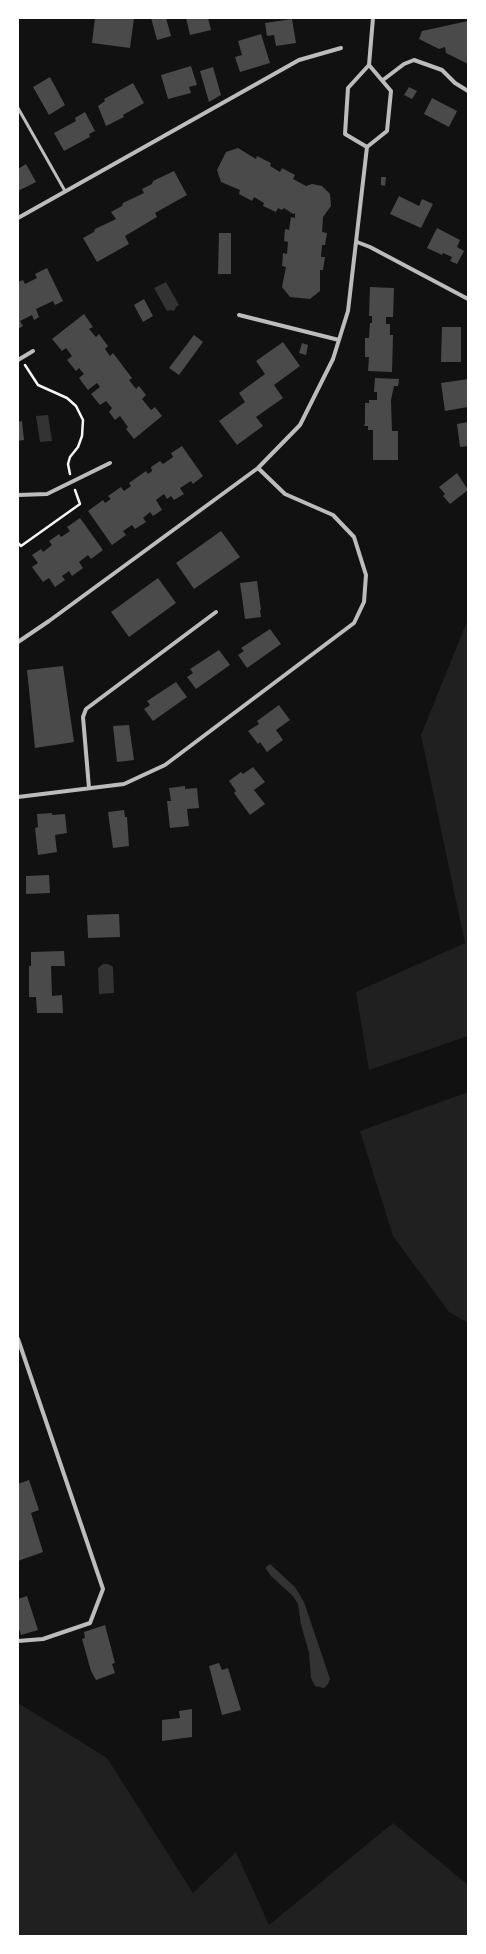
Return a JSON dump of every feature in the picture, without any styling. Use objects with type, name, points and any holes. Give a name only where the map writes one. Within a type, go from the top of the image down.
[{"type":"street","points":[[367,147],[345,134],[348,88],[369,65],[372,18]]},
{"type":"street","points":[[18,218],[299,60],[341,48]]},
{"type":"street","points":[[383,80],[404,64],[414,60],[442,70],[455,83],[468,91]]},
{"type":"street","points":[[18,642],[258,468],[300,425],[333,359],[348,311],[367,147],[387,131],[391,91],[369,65]]},
{"type":"street","points":[[357,242],[370,247],[468,299]]},
{"type":"street","points":[[239,315],[339,340]]},
{"type":"street","points":[[19,359],[33,351]]},
{"type":"street","points":[[18,495],[47,494],[110,464]]},
{"type":"street","points":[[18,796],[124,784],[165,766],[354,624],[364,602],[366,575],[354,537],[333,515],[285,494],[258,468]]},
{"type":"street","points":[[89,788],[83,717],[86,709],[216,612]]},
{"type":"street","points":[[18,1339],[103,1589],[90,1623],[43,1639],[18,1641]]},
{"type":"lane","points":[[18,108],[65,191]]},
{"type":"path","points":[[18,544],[21,546],[80,504],[72,482],[68,464],[70,456],[78,447],[82,436],[83,420],[76,406],[68,398],[38,385],[19,359]]},
{"type":"shaded area","points":[[166,282],[179,305],[174,311],[167,311],[154,288]]},
{"type":"shaded area","points":[[48,415],[52,441],[40,442],[36,416]]},
{"type":"shaded area","points":[[468,619],[468,1036],[369,1070],[356,992],[465,943],[421,735]]},
{"type":"shaded area","points":[[103,964],[108,964],[113,967],[114,993],[99,994],[98,968]]},
{"type":"shaded area","points":[[468,1092],[468,1323],[449,1312],[393,1236],[360,1131]]},
{"type":"shaded area","points":[[270,1564],[295,1587],[304,1602],[330,1679],[324,1688],[315,1686],[311,1678],[309,1652],[301,1625],[298,1604],[293,1596],[271,1576],[266,1569],[266,1567]]},
{"type":"shaded area","points":[[18,1703],[107,1758],[193,1893],[236,1852],[269,1925],[393,1823],[468,1885],[468,1936],[18,1936]]},
{"type":"building","points":[[95,18],[134,18],[130,48],[92,43]]},
{"type":"building","points":[[151,18],[166,18],[171,36],[157,40]]},
{"type":"building","points":[[186,18],[208,18],[211,30],[190,35]]},
{"type":"building","points":[[292,19],[296,43],[276,46],[274,35],[267,36],[265,23]]},
{"type":"building","points":[[468,21],[468,64],[446,53],[445,47],[439,49],[419,39],[422,31]]},
{"type":"building","points":[[261,34],[270,63],[240,72],[235,57],[242,55],[238,41]]},
{"type":"building","points":[[191,66],[197,85],[189,87],[191,93],[168,99],[161,75]]},
{"type":"building","points":[[213,67],[221,95],[209,102],[200,71]]},
{"type":"building","points":[[50,77],[65,105],[49,115],[33,87]]},
{"type":"building","points":[[133,83],[144,103],[123,115],[124,117],[106,126],[98,106],[105,101],[104,99]]},
{"type":"building","points":[[409,87],[417,91],[412,99],[404,95]]},
{"type":"building","points":[[432,98],[457,111],[449,127],[424,114]]},
{"type":"building","points":[[85,112],[95,131],[89,134],[90,137],[64,151],[54,133],[76,121],[75,118]]},
{"type":"building","points":[[238,148],[256,159],[257,156],[271,163],[270,166],[280,172],[282,168],[295,175],[293,179],[306,186],[312,184],[322,186],[330,194],[331,206],[323,217],[322,232],[327,233],[325,245],[322,245],[321,257],[325,257],[323,270],[320,270],[320,291],[310,299],[290,297],[282,287],[286,267],[282,266],[283,253],[287,254],[288,242],[284,241],[285,229],[289,230],[291,217],[295,218],[295,213],[293,214],[284,208],[282,210],[278,208],[276,212],[263,206],[264,203],[254,197],[252,201],[239,194],[240,190],[221,182],[217,170],[226,152]]},
{"type":"building","points":[[26,164],[36,182],[18,191],[18,169]]},
{"type":"building","points":[[174,171],[187,195],[155,213],[157,217],[125,236],[129,244],[97,262],[83,238],[94,232],[95,229],[116,219],[111,212],[122,206],[123,203],[144,193],[142,189],[152,184],[153,181]]},
{"type":"building","points":[[381,177],[386,177],[385,186],[381,185]]},
{"type":"building","points":[[399,196],[419,206],[422,199],[433,204],[421,228],[390,214]]},
{"type":"building","points":[[437,228],[460,240],[457,247],[464,251],[457,264],[450,261],[452,257],[443,253],[442,255],[427,248]]},
{"type":"building","points":[[219,233],[231,233],[231,274],[218,274]]},
{"type":"building","points":[[47,268],[63,301],[55,305],[53,301],[36,309],[39,317],[34,320],[32,315],[20,321],[23,326],[18,329],[18,282],[23,280],[25,284],[37,278],[35,274]]},
{"type":"building","points":[[370,287],[394,288],[393,317],[386,317],[386,324],[390,324],[390,335],[393,335],[392,372],[368,371],[369,357],[365,357],[365,338],[369,338],[370,323],[372,323],[372,316],[369,316]]},
{"type":"building","points":[[144,299],[153,316],[143,322],[134,305]]},
{"type":"building","points":[[84,314],[93,327],[89,329],[96,337],[99,334],[108,346],[105,349],[110,356],[113,353],[132,378],[129,380],[136,389],[139,386],[146,395],[142,399],[151,410],[155,407],[162,416],[134,439],[126,429],[128,427],[120,416],[115,420],[109,412],[112,408],[106,401],[100,405],[91,394],[100,387],[97,383],[88,390],[79,378],[84,374],[79,368],[76,371],[67,360],[72,356],[66,348],[62,351],[52,339]]},
{"type":"building","points":[[442,327],[461,327],[461,362],[441,362]]},
{"type":"building","points":[[194,335],[203,342],[179,375],[169,368]]},
{"type":"building","points":[[283,342],[300,366],[274,385],[283,398],[256,417],[263,426],[237,445],[219,421],[245,402],[239,393],[265,374],[256,361]]},
{"type":"building","points":[[302,343],[308,345],[306,355],[299,353]]},
{"type":"building","points":[[375,378],[399,379],[398,386],[394,386],[391,400],[392,431],[398,431],[398,460],[373,460],[373,430],[368,430],[368,426],[364,426],[365,403],[369,403],[369,400],[377,400],[377,392],[374,392]]},
{"type":"building","points":[[468,379],[468,407],[445,411],[441,383]]},
{"type":"building","points":[[22,421],[24,440],[18,441],[18,422]]},
{"type":"building","points":[[468,422],[468,446],[460,447],[457,424]]},
{"type":"building","points":[[182,446],[203,476],[193,484],[191,481],[180,488],[184,494],[174,500],[171,496],[167,499],[164,494],[156,500],[162,510],[153,516],[150,512],[143,518],[146,522],[135,529],[132,525],[123,531],[126,535],[112,545],[88,511],[103,500],[105,503],[111,499],[108,496],[121,487],[124,491],[131,486],[129,483],[146,471],[148,474],[152,471],[151,467],[160,461],[163,464],[173,457],[171,453]]},
{"type":"building","points":[[457,473],[468,490],[450,504],[443,496],[445,494],[439,487]]},
{"type":"building","points":[[80,518],[103,550],[91,559],[88,555],[79,562],[83,568],[72,576],[69,571],[62,576],[65,580],[55,587],[49,578],[43,582],[32,567],[38,563],[32,555],[41,549],[43,552],[52,545],[49,541],[59,534],[61,537],[70,531],[67,527]]},
{"type":"building","points":[[221,531],[240,557],[194,589],[176,563]]},
{"type":"building","points":[[158,578],[176,603],[129,637],[111,612]]},
{"type":"building","points":[[257,581],[261,617],[245,619],[240,583]]},
{"type":"building","points":[[270,629],[281,644],[247,668],[238,655],[244,651],[241,648]]},
{"type":"building","points":[[219,650],[230,665],[196,689],[187,677],[193,673],[190,669]]},
{"type":"building","points":[[63,666],[74,742],[35,748],[27,670]]},
{"type":"building","points":[[176,682],[187,697],[153,721],[144,709],[150,705],[147,701]]},
{"type":"building","points":[[279,705],[290,720],[276,730],[283,740],[267,752],[260,742],[258,744],[248,731],[259,724],[257,721]]},
{"type":"building","points":[[129,725],[134,760],[117,762],[113,726]]},
{"type":"building","points":[[253,767],[265,782],[254,790],[265,804],[250,815],[234,793],[236,791],[229,781],[241,772],[243,774]]},
{"type":"building","points":[[185,786],[185,789],[197,788],[199,808],[187,809],[189,826],[170,828],[167,801],[171,801],[169,788]]},
{"type":"building","points":[[124,810],[125,817],[127,817],[129,846],[113,848],[108,812]]},
{"type":"building","points":[[52,813],[52,815],[65,814],[67,833],[55,835],[57,852],[38,855],[35,828],[38,827],[37,814]]},
{"type":"building","points":[[49,875],[50,893],[26,894],[26,876]]},
{"type":"building","points":[[119,914],[120,937],[88,938],[87,915]]},
{"type":"building","points":[[64,951],[65,966],[51,966],[52,996],[62,995],[63,1013],[37,1013],[36,997],[29,997],[29,966],[31,966],[31,952]]},
{"type":"building","points":[[29,1480],[39,1510],[31,1513],[43,1552],[18,1561],[18,1484]]},
{"type":"building","points":[[27,1596],[38,1630],[21,1635],[18,1626],[18,1599]]},
{"type":"building","points":[[105,1625],[115,1663],[112,1664],[115,1673],[96,1680],[91,1671],[82,1639],[85,1638],[84,1632]]},
{"type":"building","points":[[219,1663],[222,1670],[228,1668],[241,1710],[222,1715],[209,1666]]},
{"type":"building","points":[[192,1709],[192,1737],[162,1741],[162,1720],[180,1718],[179,1711]]}]
